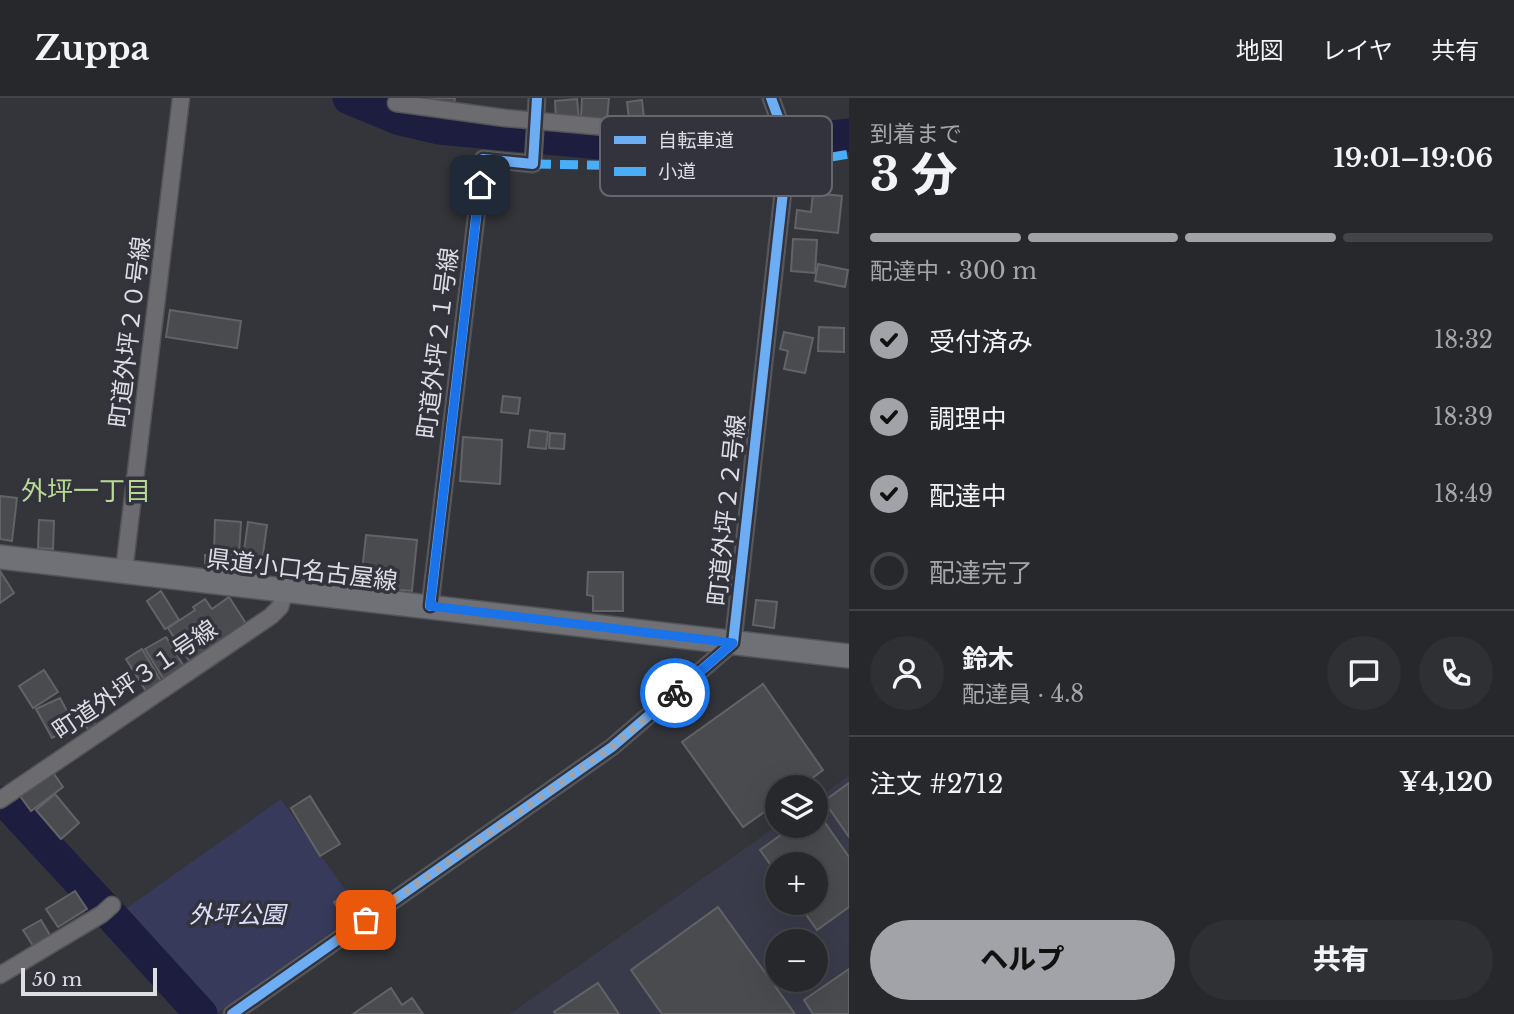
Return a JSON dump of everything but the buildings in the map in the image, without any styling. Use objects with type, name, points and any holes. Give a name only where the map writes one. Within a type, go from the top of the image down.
[{"type":"main road","name":"県道小口名古屋線","points":[[0,557],[849,656]]},
{"type":"street","name":"町道外坪２０号線","points":[[124,571],[181,98]]},
{"type":"street","name":"町道外坪２１号線","points":[[430,606],[482,159],[533,164],[537,98]]},
{"type":"street","name":"町道外坪２２号線","points":[[771,98],[778,116]]},
{"type":"street","points":[[397,103],[421,103],[536,123],[600,127]]},
{"type":"street","name":"町道外坪２２号線","points":[[232,1014],[612,747],[733,643],[782,196]]},
{"type":"street","name":"町道外坪３１号線","points":[[3,797],[271,616],[280,607],[286,589]]},
{"type":"street","points":[[0,975],[108,909]]},
{"type":"shaded area","points":[[849,776],[849,1014],[510,1014],[765,834],[765,838],[828,838],[828,791]]},
{"type":"green space","name":"外坪公園","points":[[281,799],[360,911],[218,1013],[124,910]]},
{"type":"waterway","points":[[349,98],[400,119],[439,128],[600,143]]},
{"type":"waterway","points":[[832,137],[849,135]]},
{"type":"waterway","points":[[6,802],[104,908]]},
{"type":"waterway","points":[[109,913],[201,1014]]},
{"type":"marked path","points":[[832,157],[849,154]]},
{"type":"marked path","points":[[533,164],[600,165]]},
{"type":"cycle path","points":[[430,606],[483,159],[533,164],[537,98]]},
{"type":"cycle path","points":[[771,98],[778,116]]},
{"type":"cycle path","points":[[232,1014],[612,747],[733,643],[783,196]]},
{"type":"way so far","points":[[366,920],[612,747],[675,693]]},
{"type":"district","name":"外坪一丁目","points":[[86,491]]},
{"type":"route","points":[[480,185],[430,606],[733,643],[675,693]]}]
